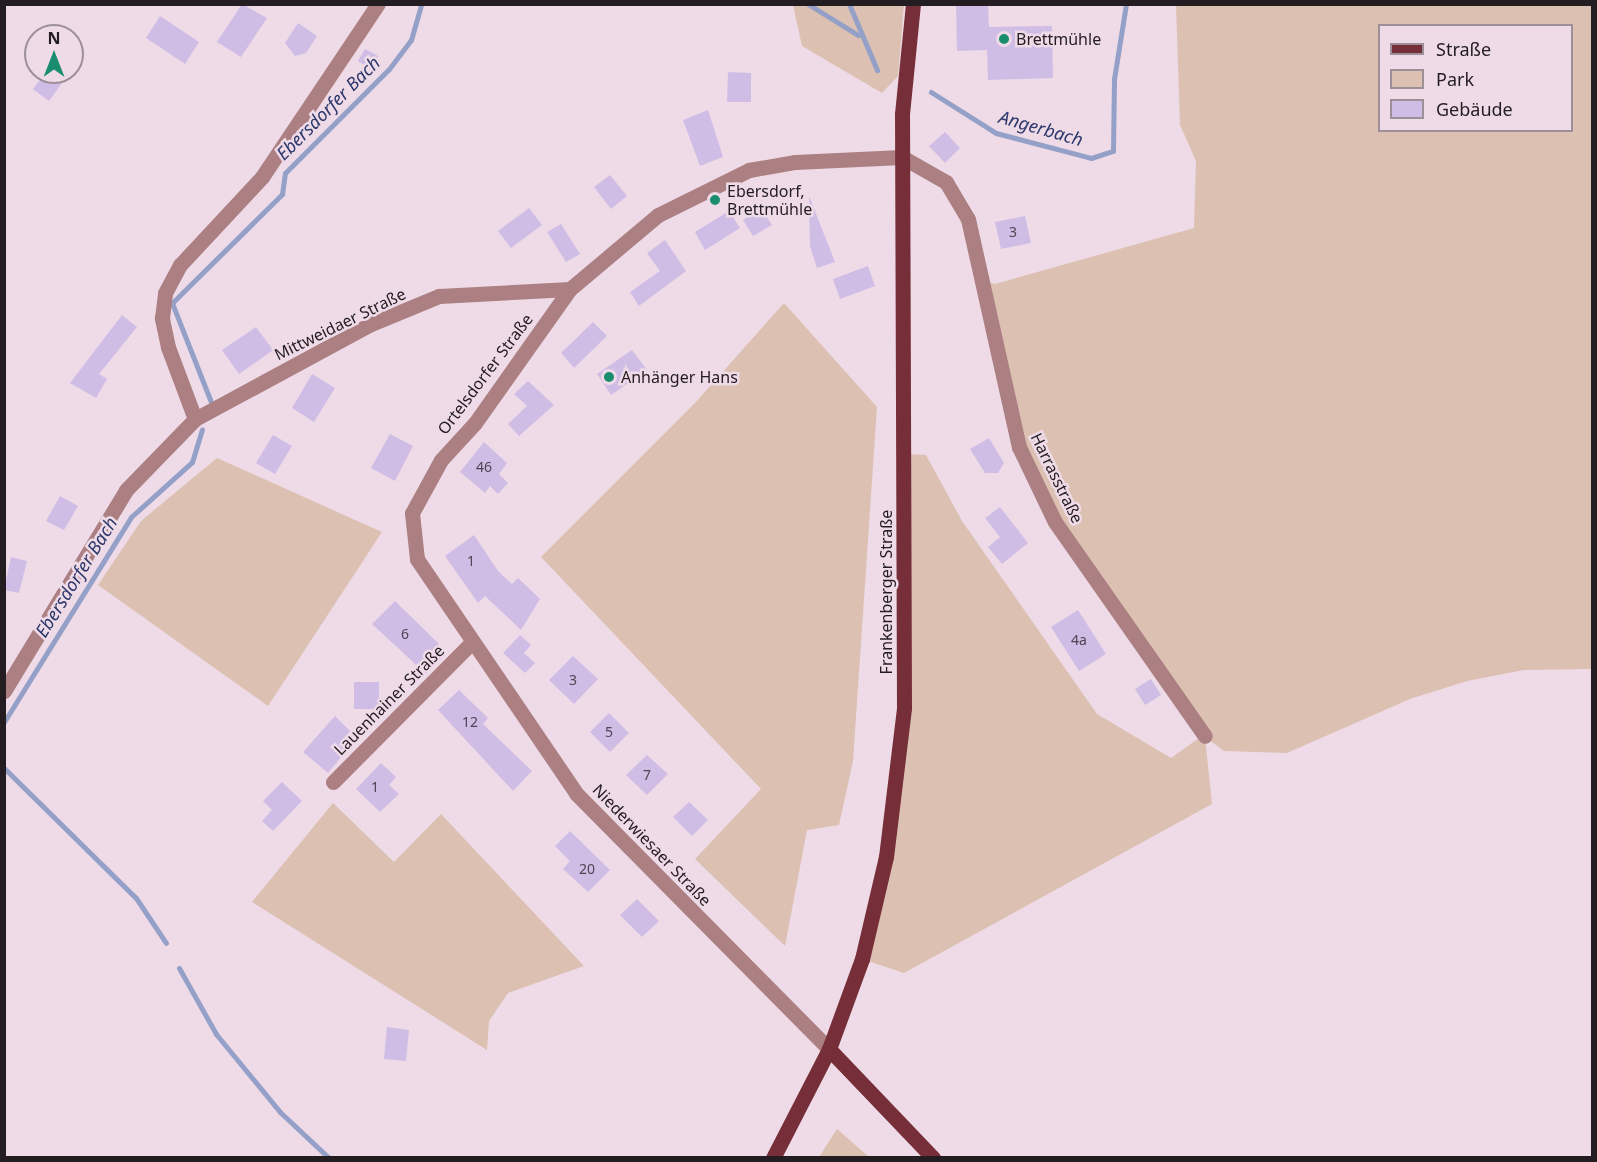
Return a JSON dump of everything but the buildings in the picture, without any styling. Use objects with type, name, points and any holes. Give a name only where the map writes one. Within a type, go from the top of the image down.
[{"type":"main road","name":"Frankenberger Straße","points":[[773,1158],[829,1049],[862,959],[886,857],[904,708],[902,157],[913,4]]},
{"type":"main road","name":"Niederwiesaer Straße","points":[[829,1049],[933,1158]]},
{"type":"street","points":[[195,418],[168,347],[162,318],[165,292],[180,265],[262,177],[378,4]]},
{"type":"street","points":[[570,289],[658,215],[749,170],[902,157]]},
{"type":"street","name":"Harrasstraße","points":[[902,157],[946,182],[968,219],[1019,447],[1055,522],[1205,736]]},
{"type":"street","name":"Mittweidaer Straße","points":[[4,691],[126,490],[195,418],[371,324],[439,296],[570,289]]},
{"type":"street","name":"Ortelsdorfer Straße","points":[[412,513],[441,460],[475,423],[570,289]]},
{"type":"street","name":"Niederwiesaer Straße","points":[[412,513],[417,559],[471,643],[576,793],[829,1049]]},
{"type":"street","name":"Lauenhainer Straße","points":[[333,782],[471,643]]},
{"type":"green space","points":[[793,5],[904,5],[898,76],[882,93],[802,46]]},
{"type":"green space","points":[[1176,5],[1592,5],[1592,669],[1524,670],[1467,681],[1410,699],[1287,753],[1224,751],[1205,737],[1212,804],[904,973],[862,959],[904,708],[905,454],[926,455],[962,521],[1097,714],[1171,758],[1199,738],[1055,522],[1019,447],[979,280],[995,284],[1194,228],[1196,161],[1180,125]]},
{"type":"green space","points":[[784,303],[877,407],[853,761],[839,825],[807,830],[785,946],[695,859],[761,789],[541,557],[695,403]]},
{"type":"green space","points":[[217,458],[382,532],[268,706],[98,585],[141,521]]},
{"type":"green space","points":[[333,803],[394,862],[441,814],[584,966],[508,993],[489,1021],[487,1050],[252,902]]},
{"type":"green space","points":[[837,1129],[869,1157],[819,1157]]},
{"type":"waterway","name":"Ebersdorfer Bach","points":[[211,402],[172,303],[282,194],[285,173],[389,69],[411,40],[421,4]]},
{"type":"waterway","name":"Ebersdorfer Bach","points":[[808,4],[858,35]]},
{"type":"waterway","name":"Angerbach","points":[[849,4],[877,70]]},
{"type":"waterway","name":"Angerbach","points":[[931,92],[996,133],[1091,158],[1113,151],[1114,79],[1126,4]]},
{"type":"waterway","name":"Ebersdorfer Bach","points":[[4,722],[131,517],[192,462],[202,430]]},
{"type":"waterway","points":[[4,768],[136,898],[166,943]]},
{"type":"waterway","points":[[179,968],[216,1034],[280,1112],[329,1158]]},
{"type":"place","name":"Brettmühle","points":[[1004,39]]},
{"type":"place","name":"Ebersdorf, Brettmühle","points":[[715,200]]},
{"type":"place","name":"Anhänger Hans","points":[[609,377]]}]
